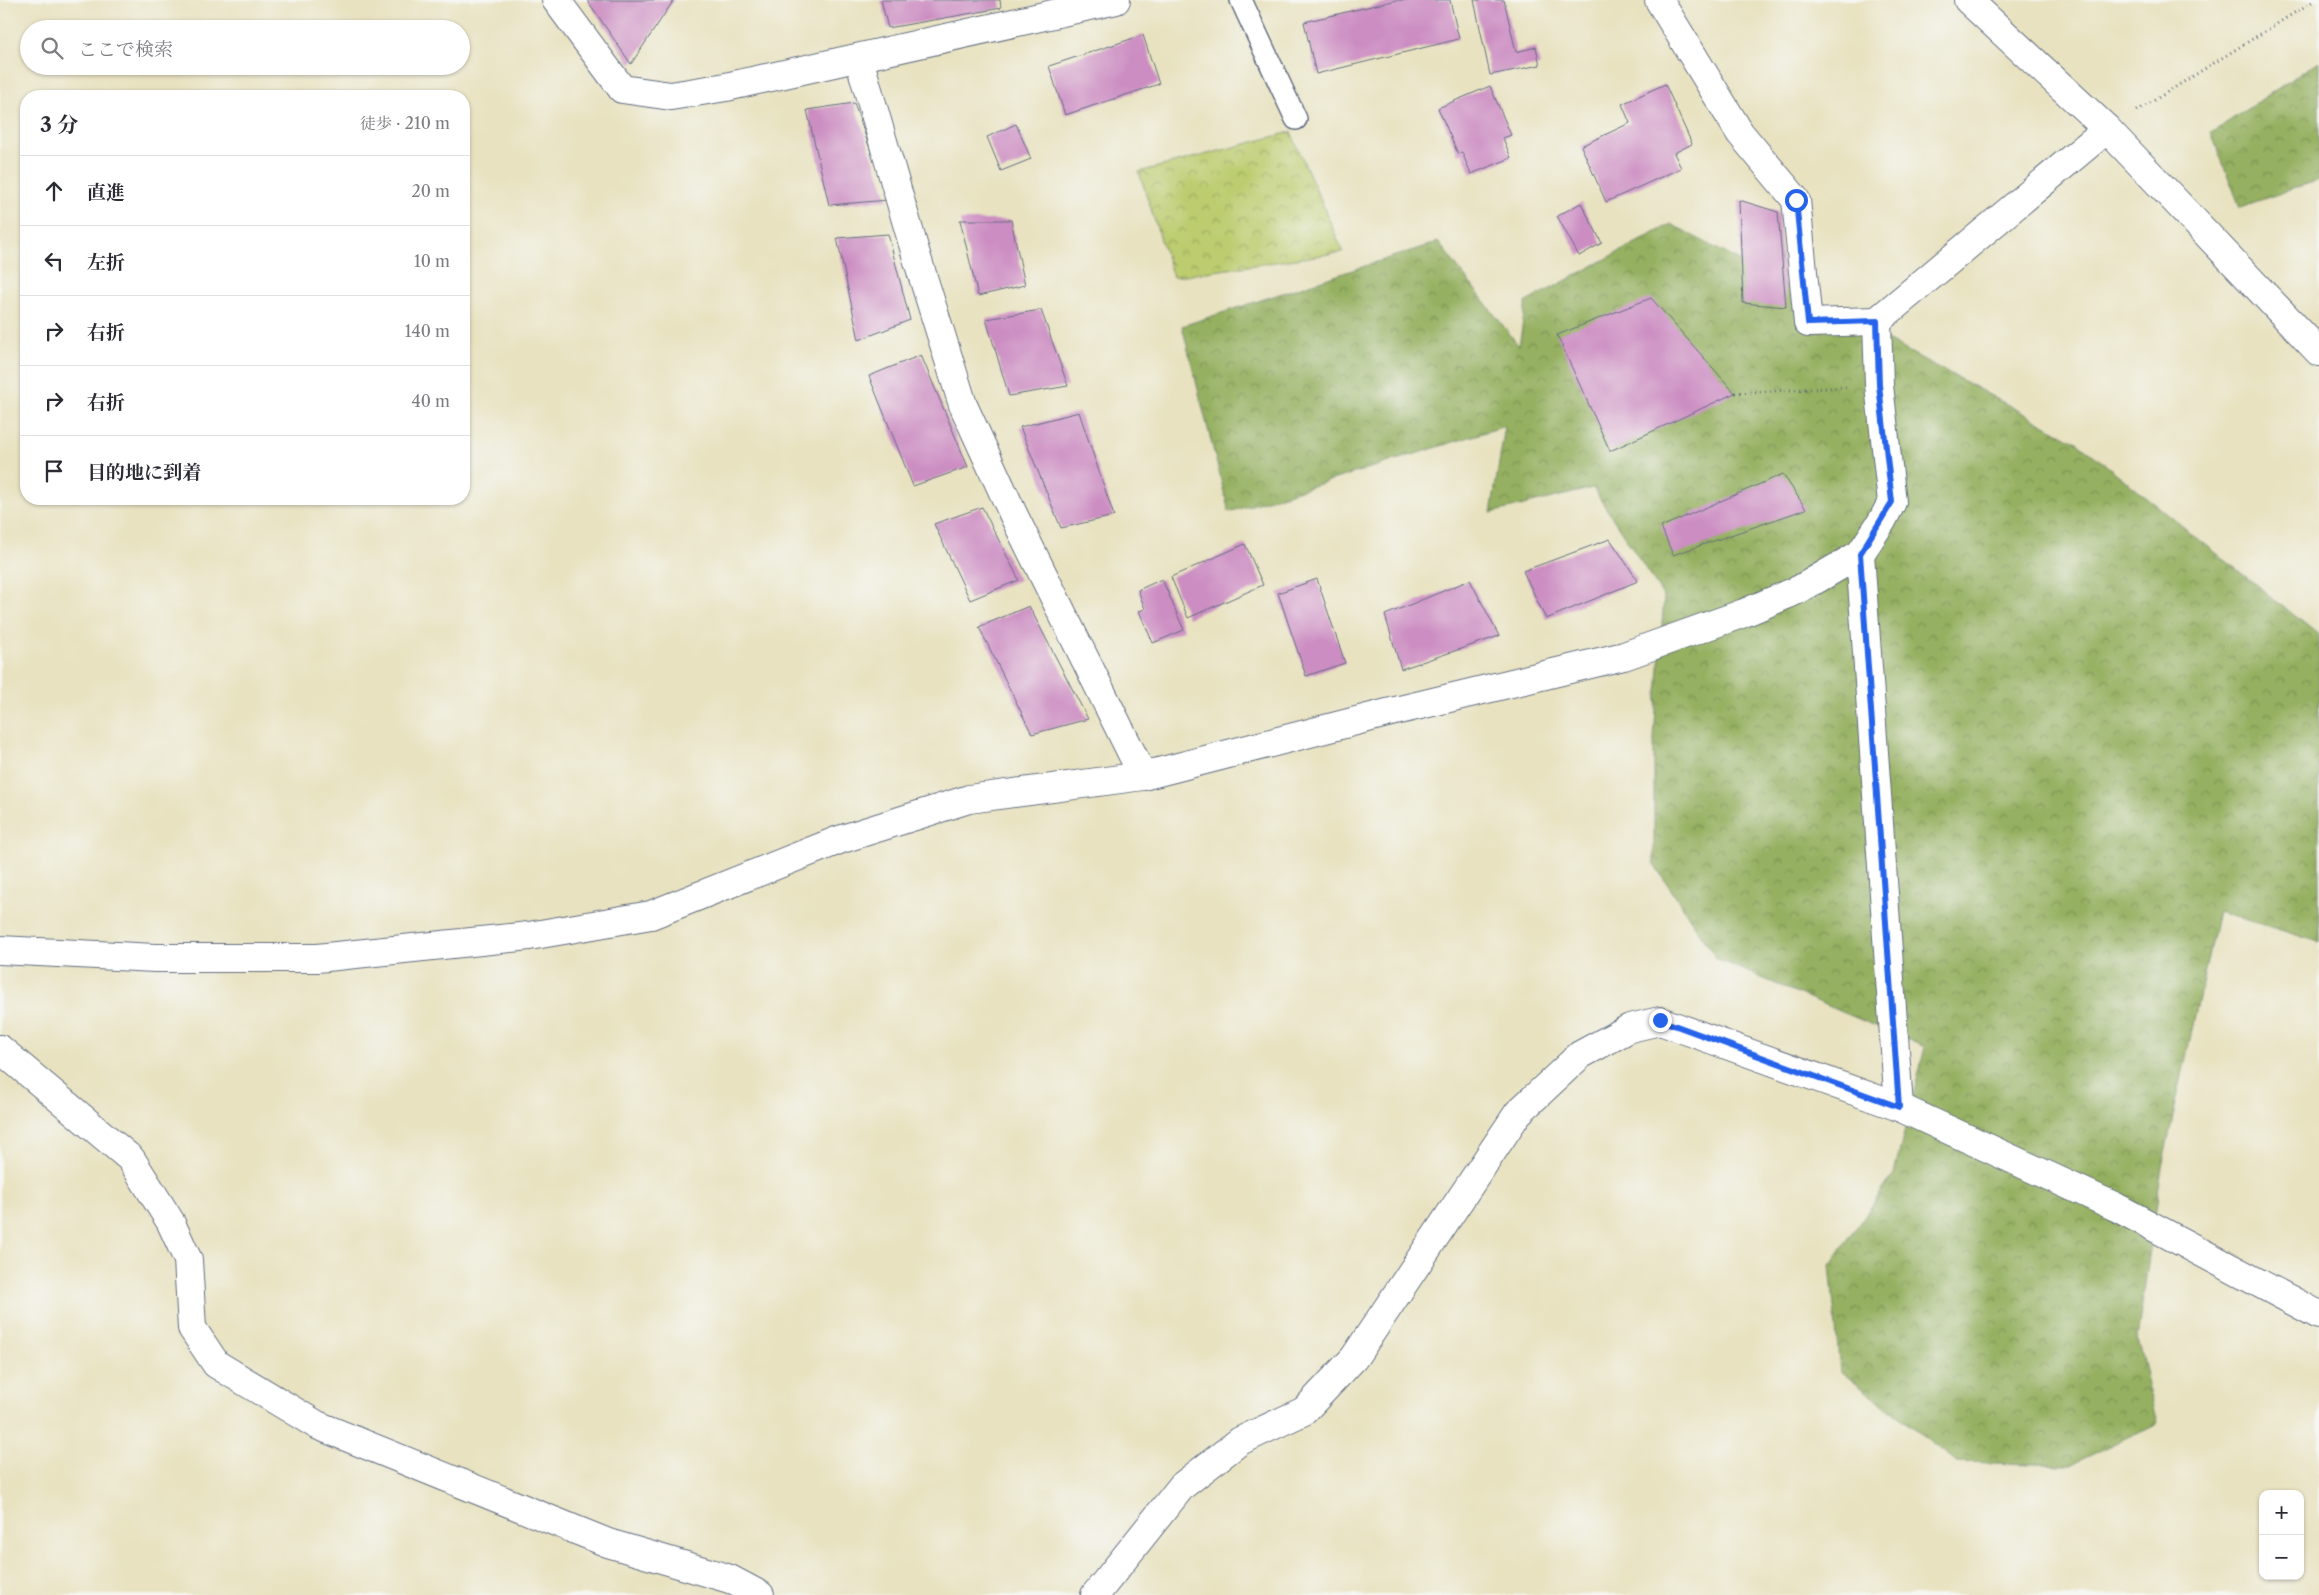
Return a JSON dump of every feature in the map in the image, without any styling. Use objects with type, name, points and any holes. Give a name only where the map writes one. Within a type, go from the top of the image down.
[{"type":"street","points":[[556,0],[622,89],[671,96],[726,87],[859,59],[1116,0]]},
{"type":"street","points":[[1659,0],[1740,133],[1796,200],[1808,323],[1877,321],[2107,130]]},
{"type":"street","points":[[1968,0],[2107,130],[2319,352]]},
{"type":"street","points":[[859,59],[917,258],[963,405],[1014,516],[1143,776]]},
{"type":"street","points":[[0,950],[155,958],[317,958],[529,936],[651,915],[839,840],[969,799],[1143,776],[1387,713],[1624,656],[1744,613],[1784,596],[1800,589],[1860,554],[1892,502],[1879,385],[1877,321]]},
{"type":"street","points":[[1860,554],[1899,1107]]},
{"type":"street","points":[[1095,1595],[1182,1486],[1240,1440],[1304,1411],[1354,1358],[1518,1113],[1580,1055],[1630,1028],[1660,1020],[1899,1107],[2116,1207],[2319,1315]]},
{"type":"street","points":[[0,1049],[130,1159],[170,1221],[188,1260],[192,1328],[216,1364],[317,1425],[608,1543],[730,1580],[760,1595]]},
{"type":"lane","points":[[1242,0],[1296,119]]},
{"type":"path","points":[[2107,130],[2315,0]]},
{"type":"path","points":[[1735,393],[1879,385]]},
{"type":"green space","points":[[2319,61],[2319,180],[2240,207],[2211,133]]},
{"type":"green space","points":[[1291,132],[1343,252],[1173,277],[1139,172]]},
{"type":"green space","points":[[1671,224],[2077,442],[2319,635],[2319,942],[2218,911],[2162,1167],[2137,1339],[2158,1423],[2070,1465],[1957,1462],[1840,1371],[1830,1265],[1894,1174],[1925,1047],[1717,959],[1654,864],[1654,738],[1664,597],[1593,488],[1491,513],[1505,426],[1229,512],[1182,326],[1438,242],[1519,346],[1526,302]]},
{"type":"building","points":[[587,0],[674,0],[631,64]]},
{"type":"building","points":[[881,0],[1000,0],[1001,8],[888,28]]},
{"type":"building","points":[[1397,0],[1450,0],[1459,39],[1316,74],[1304,22]]},
{"type":"building","points":[[1474,0],[1504,0],[1516,52],[1536,47],[1540,65],[1490,75]]},
{"type":"building","points":[[1143,35],[1159,84],[1065,115],[1049,66]]},
{"type":"building","points":[[1665,84],[1692,144],[1674,153],[1681,168],[1606,202],[1581,146],[1630,123],[1622,104]]},
{"type":"building","points":[[1490,86],[1511,135],[1503,138],[1511,158],[1471,174],[1462,152],[1458,154],[1438,108]]},
{"type":"building","points":[[854,103],[888,200],[829,205],[807,110]]},
{"type":"building","points":[[1016,124],[1031,159],[1001,171],[987,137]]},
{"type":"building","points":[[1739,200],[1778,212],[1786,307],[1743,303]]},
{"type":"building","points":[[1581,203],[1602,243],[1579,256],[1557,216]]},
{"type":"building","points":[[960,220],[1011,220],[1025,285],[978,296]]},
{"type":"building","points":[[888,234],[910,320],[859,340],[837,238]]},
{"type":"building","points":[[1651,298],[1735,393],[1610,451],[1557,335]]},
{"type":"building","points":[[1041,310],[1068,386],[1009,396],[986,319]]},
{"type":"building","points":[[921,355],[968,467],[913,486],[869,376]]},
{"type":"building","points":[[1079,412],[1114,516],[1061,528],[1020,427]]},
{"type":"building","points":[[1783,474],[1806,509],[1673,555],[1661,527]]},
{"type":"building","points":[[982,507],[1019,580],[970,600],[934,524]]},
{"type":"building","points":[[1610,539],[1638,581],[1546,619],[1523,571]]},
{"type":"building","points":[[1245,544],[1263,585],[1188,618],[1171,577]]},
{"type":"building","points":[[1162,579],[1184,630],[1153,643],[1139,611],[1145,609],[1138,590]]},
{"type":"building","points":[[1317,579],[1345,663],[1306,676],[1278,593]]},
{"type":"building","points":[[1470,580],[1499,636],[1401,669],[1385,615]]},
{"type":"building","points":[[1029,606],[1088,719],[1032,734],[979,627]]},
{"type":"route","points":[[1660,1020],[1899,1107],[1860,554],[1892,502],[1888,452],[1879,385],[1877,321],[1808,323],[1796,200]]}]
